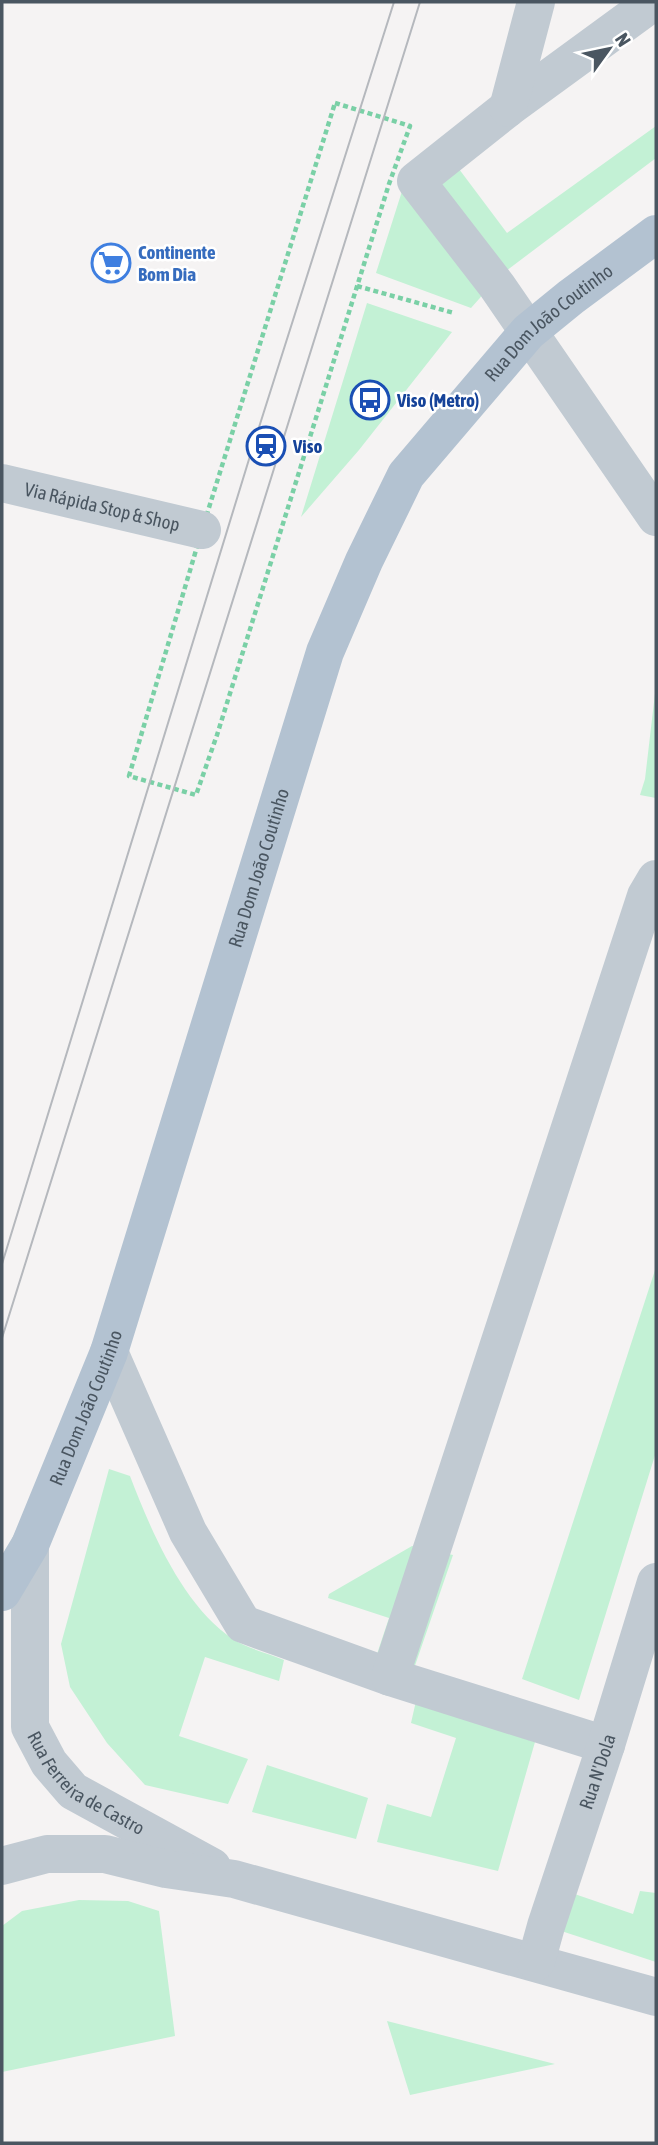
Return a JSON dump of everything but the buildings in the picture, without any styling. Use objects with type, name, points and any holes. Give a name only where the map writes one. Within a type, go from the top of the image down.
[{"type":"main road","name":"Rua Dom João Coutinho","points":[[2,1592],[30,1545],[109,1352],[324,652],[363,561],[406,475],[528,332],[656,234]]},
{"type":"street","points":[[508,108],[536,2]]},
{"type":"street","points":[[653,2],[508,108],[416,181],[497,286],[656,517]]},
{"type":"street","name":"Via Rápida Stop & Shop","points":[[2,483],[202,530]]},
{"type":"street","points":[[390,1677],[646,896],[656,878]]},
{"type":"street","points":[[109,1352],[188,1532],[243,1624],[390,1677],[606,1745]]},
{"type":"street","name":"Rua Ferreira de Castro","points":[[30,1545],[30,1727],[49,1763],[73,1791],[234,1879]]},
{"type":"street","name":"Rua N'Dola","points":[[536,1962],[656,1582]]},
{"type":"street","name":"Rua Ferreira de Castro","points":[[2,1866],[47,1854],[105,1854],[166,1869],[234,1879],[656,1997]]},
{"type":"path","points":[[335,103],[410,125],[196,795],[129,776],[202,530],[335,103]]},
{"type":"path","points":[[357,286],[528,332]]},
{"type":"green space","points":[[656,126],[656,158],[502,274],[434,185],[459,169],[507,233]]},
{"type":"green space","points":[[403,188],[487,290],[471,308],[376,273]]},
{"type":"green space","points":[[367,303],[452,332],[359,450],[301,517]]},
{"type":"green space","points":[[656,685],[656,798],[640,795],[645,779]]},
{"type":"green space","points":[[656,1267],[656,1452],[579,1700],[522,1679]]},
{"type":"green space","points":[[109,1469],[130,1476],[171,1566],[184,1587],[215,1625],[233,1639],[284,1660],[279,1681],[205,1657],[179,1736],[248,1759],[228,1804],[145,1785],[107,1743],[70,1687],[61,1644]]},
{"type":"green space","points":[[412,1546],[453,1555],[409,1683],[377,1654],[389,1618],[328,1598],[329,1594]]},
{"type":"green space","points":[[416,1701],[535,1742],[498,1871],[377,1842],[387,1804],[431,1817],[456,1738],[411,1723]]},
{"type":"green space","points":[[267,1765],[368,1798],[356,1839],[252,1812]]},
{"type":"green space","points":[[560,1889],[633,1914],[640,1891],[656,1893],[656,1962],[546,1926]]},
{"type":"green space","points":[[79,1900],[128,1901],[159,1911],[175,2036],[2,2072],[2,1926],[22,1911]]},
{"type":"green space","points":[[387,2021],[555,2064],[410,2095]]},
{"type":"tram line","points":[[2,1264],[254,443],[394,2]]},
{"type":"tram line","points":[[2,1338],[420,2]]},
{"type":"place","name":"Continente Bom Dia","points":[[111,263]]},
{"type":"place","name":"Viso (Metro)","points":[[370,400]]},
{"type":"place","name":"Viso","points":[[266,446]]}]
